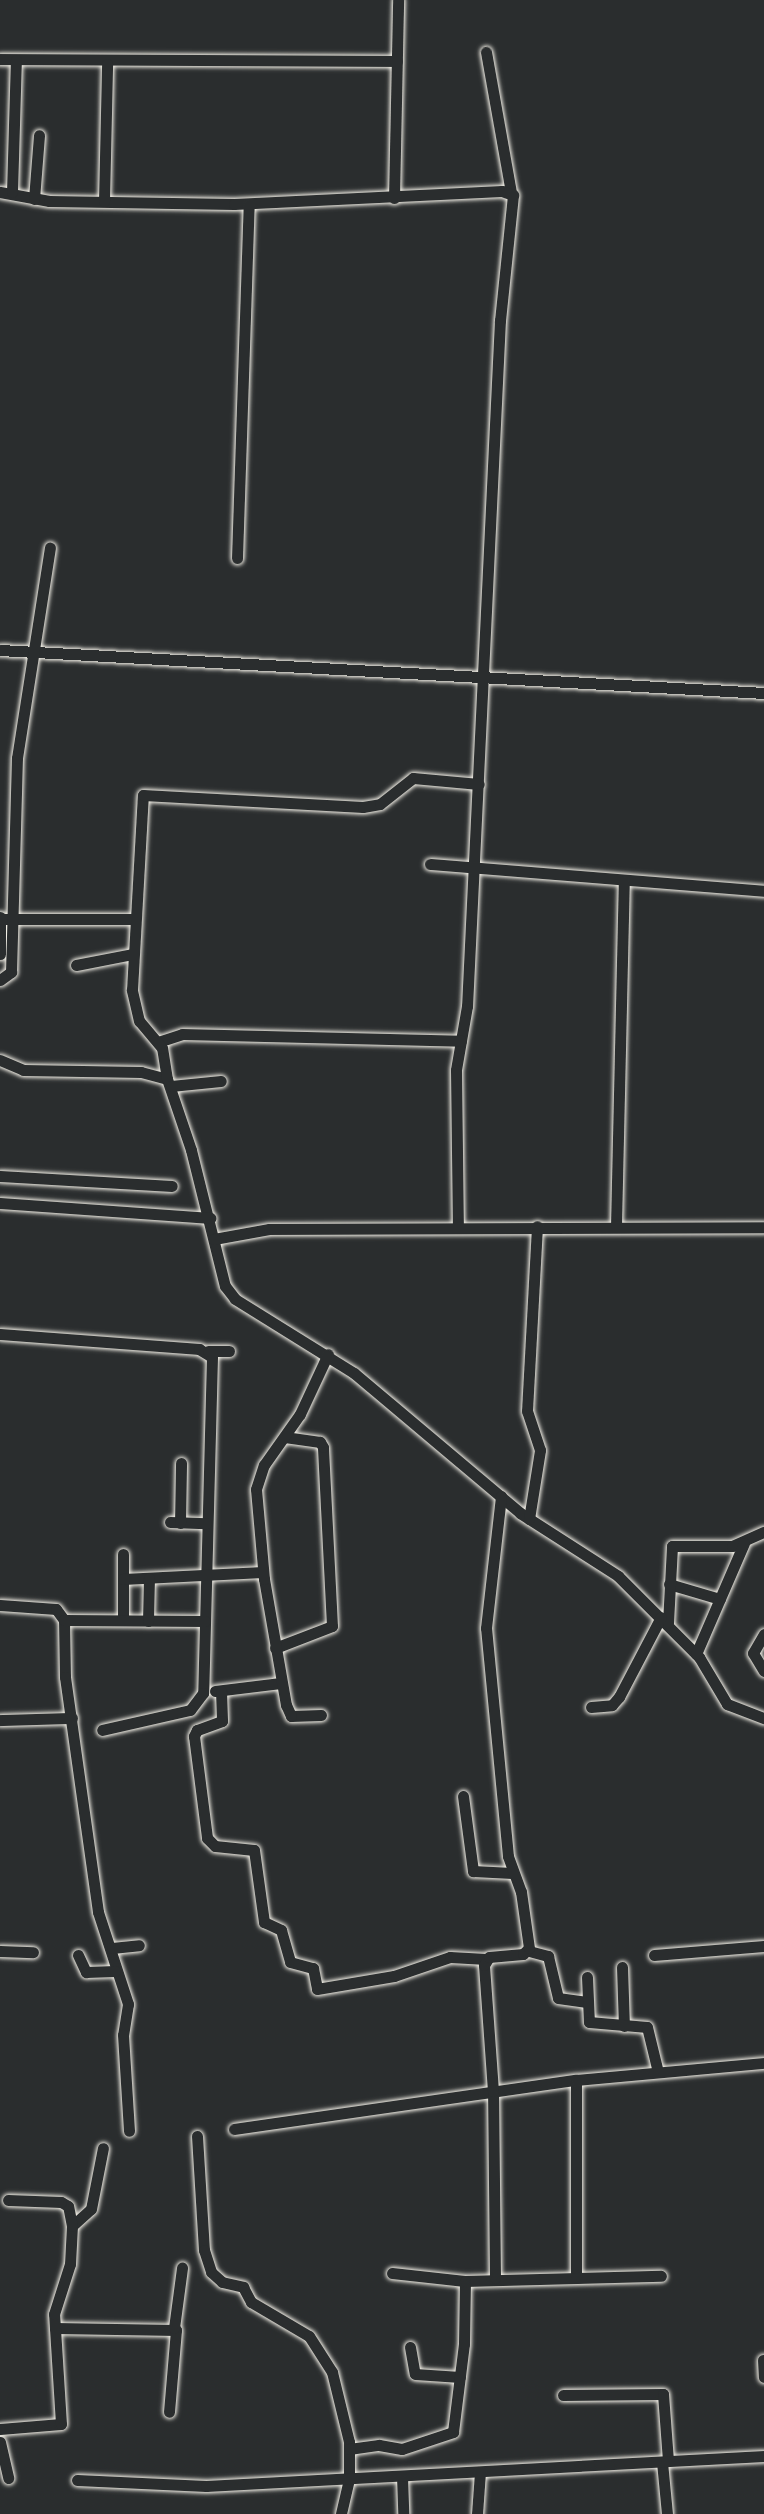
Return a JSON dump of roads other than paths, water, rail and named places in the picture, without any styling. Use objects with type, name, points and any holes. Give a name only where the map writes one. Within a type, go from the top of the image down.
[{"type":"street","points":[[394,198],[398,0]]},
{"type":"street","points":[[458,1226],[456,1070],[461,1041],[474,868],[486,676],[500,320],[511,192],[486,52]]},
{"type":"street","points":[[0,59],[107,64],[397,61]]},
{"type":"street","points":[[16,60],[6,192],[34,199],[249,204],[511,192]]},
{"type":"street","points":[[104,201],[107,64]]},
{"type":"street","points":[[34,199],[39,135]]},
{"type":"street","points":[[237,558],[249,204]]},
{"type":"street","points":[[0,954],[17,758],[31,652],[50,548]]},
{"type":"street","points":[[0,650],[764,693]]},
{"type":"street","points":[[479,784],[413,778],[380,804],[363,807],[147,793],[141,805],[132,954],[139,1021],[158,1042],[210,1218],[225,1286],[235,1299],[328,1354],[529,1519],[618,1576],[696,1654],[727,1704],[764,1718]]},
{"type":"street","points":[[430,864],[764,891]]},
{"type":"street","points":[[616,1226],[624,881]]},
{"type":"street","points":[[5,918],[134,919]]},
{"type":"street","points":[[0,980],[11,972],[5,918]]},
{"type":"street","points":[[76,965],[132,954]]},
{"type":"street","points":[[158,1042],[182,1034],[461,1041]]},
{"type":"street","points":[[0,1060],[23,1070],[141,1072],[169,1082],[221,1081]]},
{"type":"street","points":[[0,1176],[172,1186]]},
{"type":"street","points":[[0,1203],[210,1218]]},
{"type":"street","points":[[529,1519],[540,1450],[527,1399],[537,1226]]},
{"type":"street","points":[[214,1239],[269,1229],[764,1227]]},
{"type":"street","points":[[0,1334],[229,1351]]},
{"type":"street","points":[[102,1730],[190,1710],[203,1693],[213,1361],[208,1351]]},
{"type":"street","points":[[321,1715],[291,1716],[281,1683],[263,1572],[256,1489],[264,1465],[286,1437],[328,1354]]},
{"type":"street","points":[[275,1648],[328,1631],[332,1622],[323,1447],[320,1442],[286,1437]]},
{"type":"street","points":[[181,1463],[175,1522],[206,1523]]},
{"type":"street","points":[[501,1496],[486,1628],[512,1873],[521,1892],[529,1951]]},
{"type":"street","points":[[591,1707],[612,1705],[619,1697],[664,1620],[675,1544],[744,1543],[764,1532]]},
{"type":"street","points":[[696,1654],[744,1543]]},
{"type":"street","points":[[123,1554],[123,1620]]},
{"type":"street","points":[[123,1579],[263,1572]]},
{"type":"street","points":[[148,1621],[149,1578]]},
{"type":"street","points":[[669,1584],[720,1599]]},
{"type":"street","points":[[0,1605],[56,1609],[64,1620],[72,1718],[97,1902],[112,1948],[115,1971],[128,2004],[123,2035],[129,2131]]},
{"type":"street","points":[[64,1620],[205,1621]]},
{"type":"street","points":[[764,1634],[753,1653],[764,1671]]},
{"type":"street","points":[[203,1693],[281,1683]]},
{"type":"street","points":[[221,1691],[222,1721],[197,1730],[194,1736],[207,1838],[215,1846],[254,1850],[264,1922],[281,1930],[290,1962],[313,1968],[317,1989],[394,1976],[457,1956],[486,1959],[529,1951],[548,1956],[558,1998],[587,2002]]},
{"type":"street","points":[[0,1720],[72,1718]]},
{"type":"street","points":[[463,1796],[473,1871],[512,1873]]},
{"type":"street","points":[[112,1948],[139,1945]]},
{"type":"street","points":[[654,1955],[764,1946]]},
{"type":"street","points":[[0,1951],[33,1952]]},
{"type":"street","points":[[78,1955],[86,1972],[115,1971]]},
{"type":"street","points":[[486,1959],[493,2091],[495,2278]]},
{"type":"street","points":[[622,1967],[624,2026]]},
{"type":"street","points":[[587,1977],[591,2025],[650,2030],[658,2072]]},
{"type":"street","points":[[234,2129],[576,2080],[764,2063]]},
{"type":"street","points":[[576,2080],[576,2276]]},
{"type":"street","points":[[197,2136],[204,2250],[211,2272],[222,2282],[243,2287],[251,2302],[294,2324],[320,2348],[335,2383],[349,2449],[349,2479],[341,2514]]},
{"type":"street","points":[[72,2226],[91,2209],[103,2148]]},
{"type":"street","points":[[0,2429],[61,2424],[55,2304],[70,2264],[72,2226],[68,2206],[61,2202],[8,2200]]},
{"type":"street","points":[[169,2412],[178,2336],[174,2328],[182,2268]]},
{"type":"street","points":[[392,2273],[465,2281],[661,2276]]},
{"type":"street","points":[[349,2449],[379,2445],[402,2449],[449,2436],[460,2377],[465,2281]]},
{"type":"street","points":[[55,2328],[174,2328]]},
{"type":"street","points":[[410,2347],[415,2374],[460,2377]]},
{"type":"street","points":[[763,2360],[764,2377]]},
{"type":"street","points":[[563,2395],[663,2394],[667,2514]]},
{"type":"street","points":[[0,2442],[8,2478]]},
{"type":"street","points":[[77,2480],[206,2486],[764,2456]]},
{"type":"street","points":[[477,2514],[480,2472]]},
{"type":"street","points":[[402,2476],[403,2514]]}]
